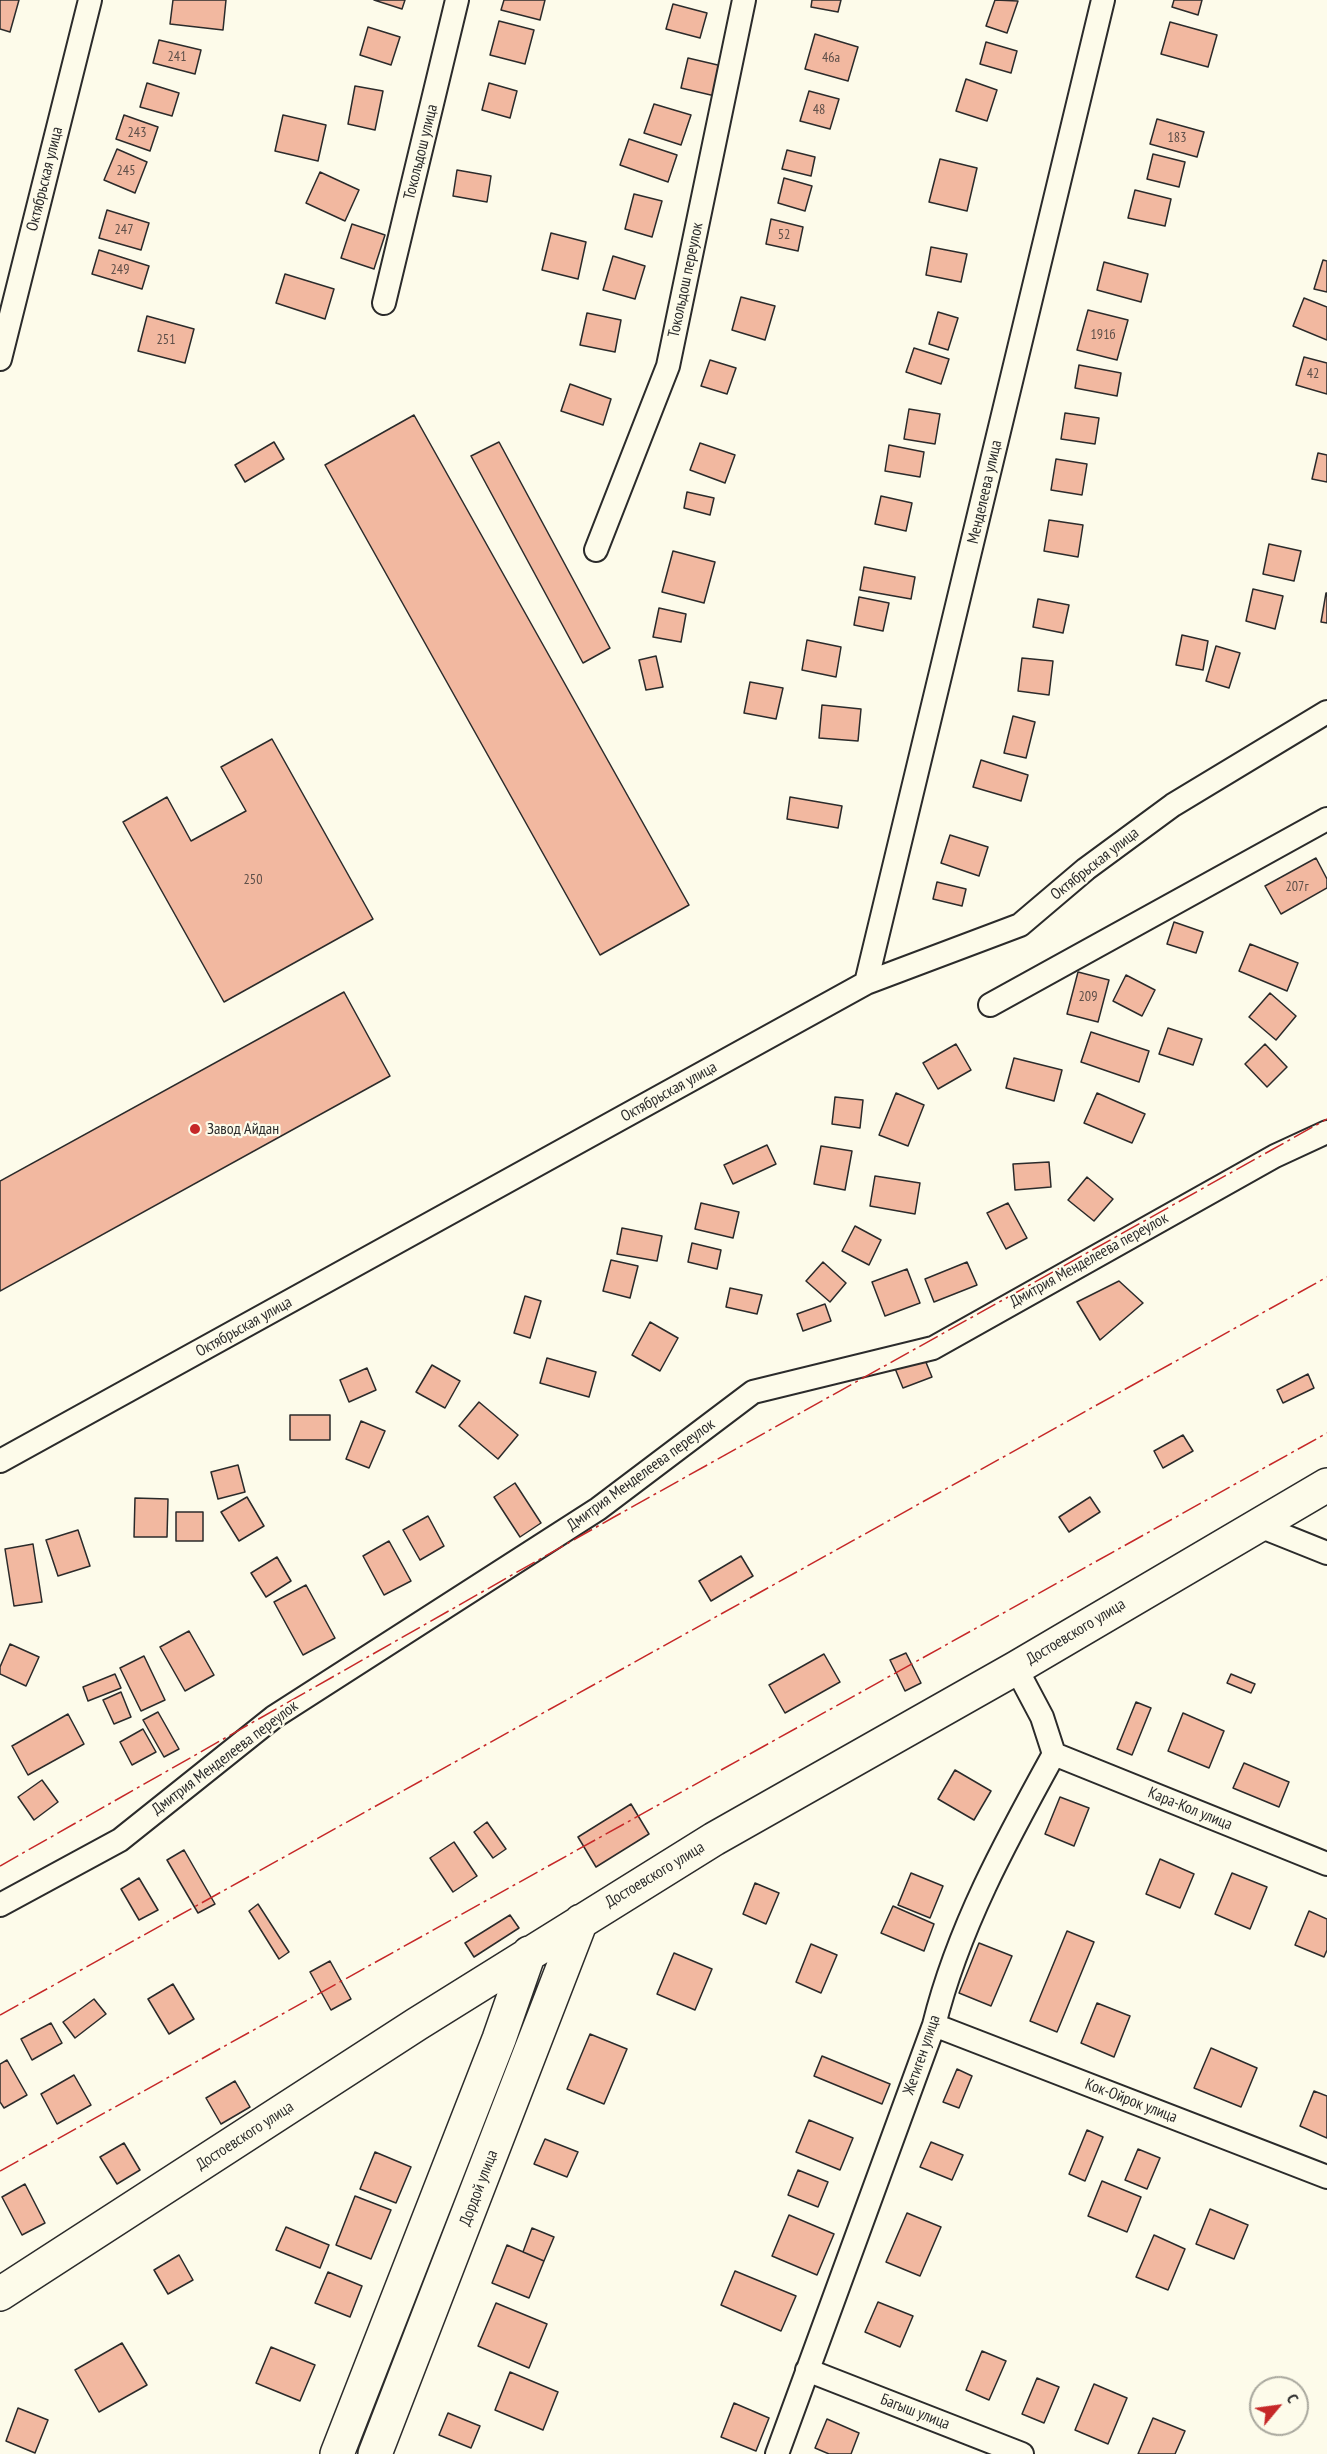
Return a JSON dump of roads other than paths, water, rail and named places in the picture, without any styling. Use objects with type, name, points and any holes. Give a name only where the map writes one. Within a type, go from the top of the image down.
[{"type":"street","name":"Октябрьская улица","points":[[0,359],[90,0]]},
{"type":"street","name":"Токольдош улица","points":[[384,303],[458,0]]},
{"type":"street","name":"Токольдош переулок","points":[[596,550],[668,366],[744,0]]},
{"type":"street","name":"Менделеева улица","points":[[867,983],[1103,0]]},
{"type":"street","name":"Октябрьская улица","points":[[0,1461],[867,983],[1020,925],[1086,869],[1173,805],[1327,712]]},
{"type":"street","points":[[990,1005],[1327,819]]},
{"type":"street","name":"Дмитрия Менделеева переулок","points":[[0,1905],[120,1840],[273,1718],[598,1509],[753,1392],[933,1348],[1275,1156],[1327,1132]]},
{"type":"street","name":"Достоевского улица","points":[[0,2294],[450,2003],[714,1839],[1016,1668],[1327,1485]]},
{"type":"street","points":[[1257,1525],[1327,1553]]},
{"type":"street","points":[[1016,1668],[1042,1717],[1054,1754]]},
{"type":"street","name":"Кара-Кол улица","points":[[1054,1754],[1327,1864]]},
{"type":"street","name":"Жетиген улица","points":[[777,2454],[934,2025],[947,1975],[997,1856],[1054,1754]]},
{"type":"street","name":"Дордой улица","points":[[375,2454],[581,1921]]},
{"type":"street","points":[[529,1953],[554,1995]]},
{"type":"street","points":[[337,2454],[499,2038],[529,1953]]},
{"type":"street","points":[[450,2003],[477,2004],[489,2012],[499,2038]]},
{"type":"street","name":"Кок-Ойрок улица","points":[[934,2025],[1327,2178]]},
{"type":"street","name":"Багыш улица","points":[[807,2370],[1022,2454]]},
{"type":"place","name":"Завод Айдан","points":[[195,1129]]}]
